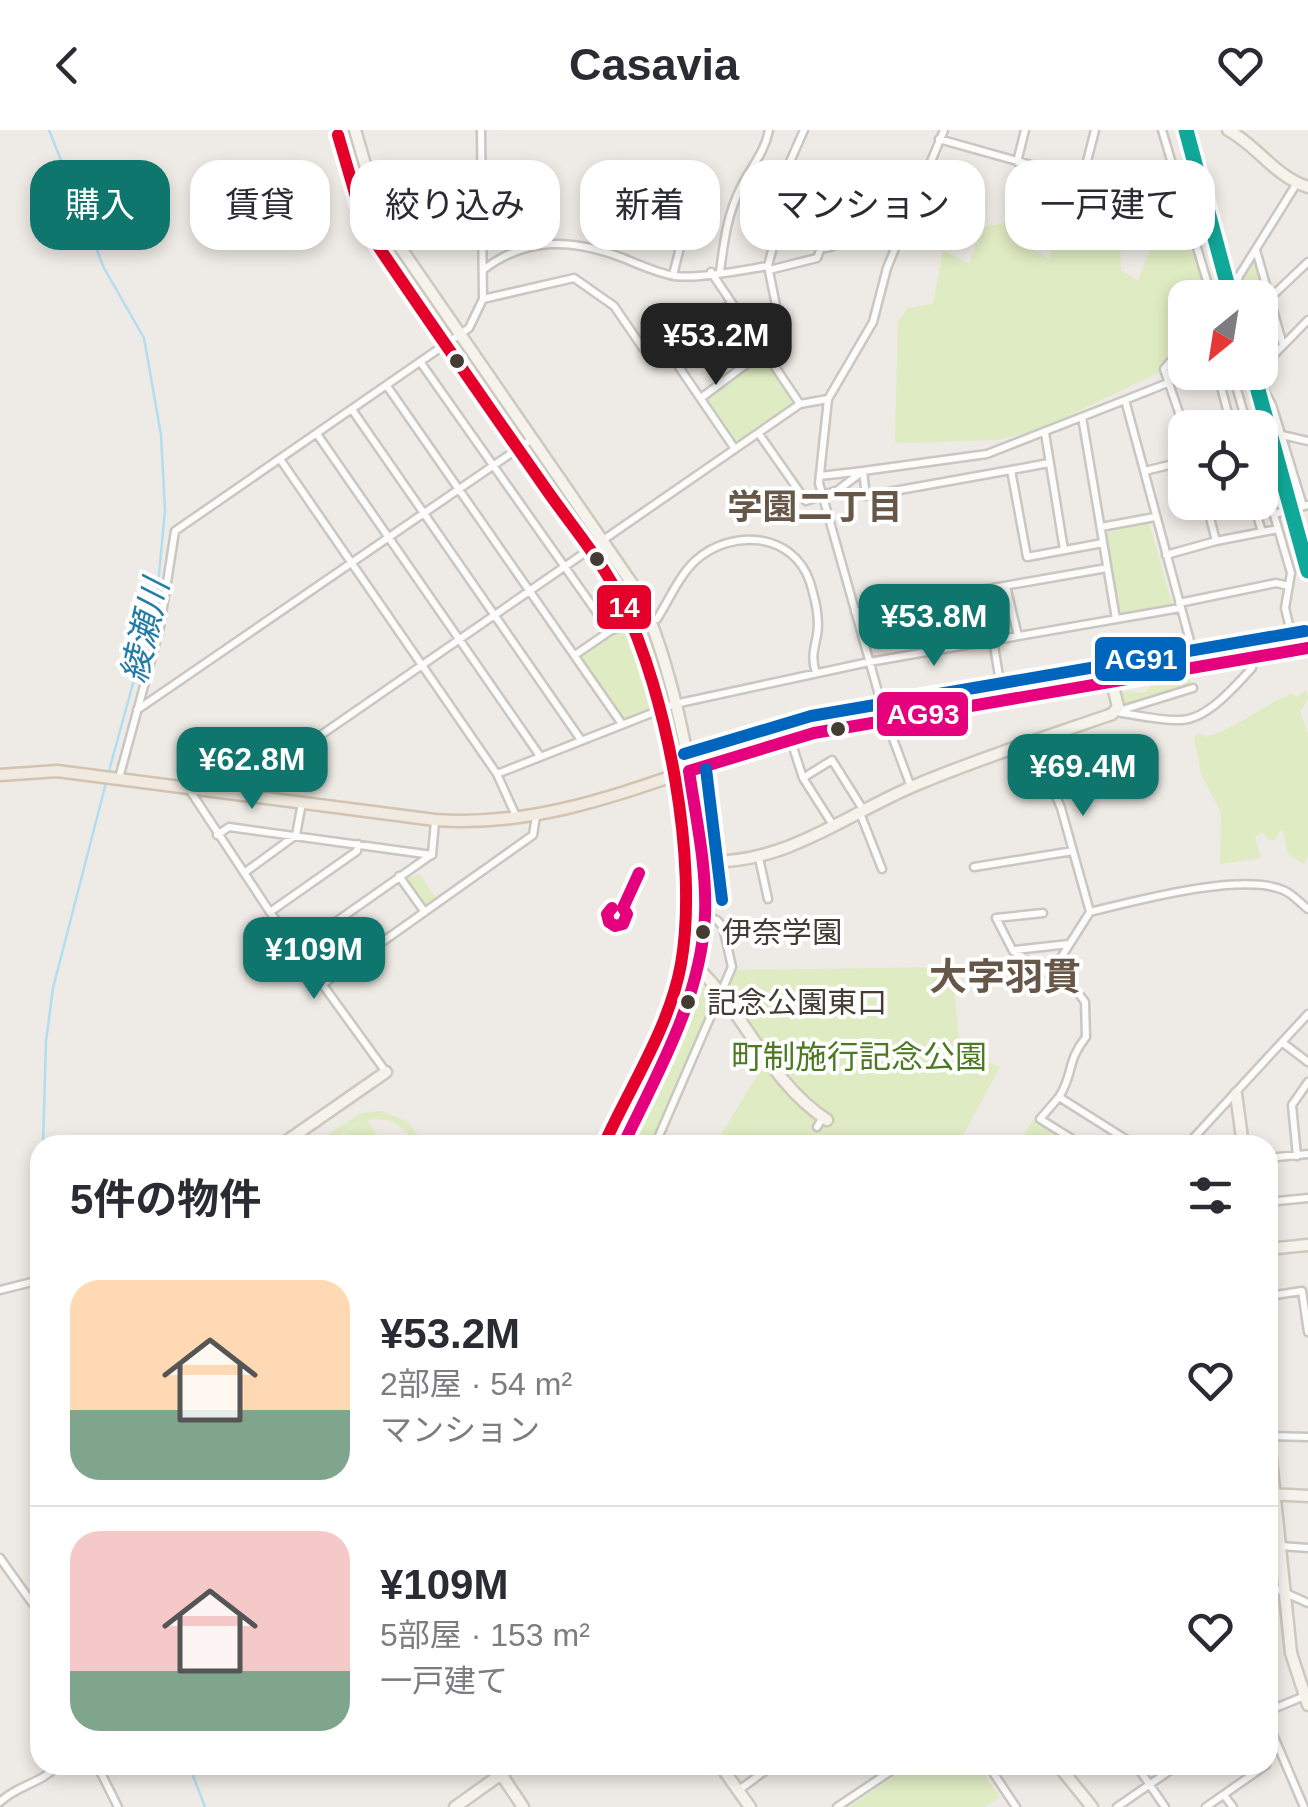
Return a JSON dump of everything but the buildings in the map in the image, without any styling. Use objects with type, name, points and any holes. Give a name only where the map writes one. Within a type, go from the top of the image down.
[{"type":"main road","points":[[0,775],[42,770],[435,820],[517,820],[605,800],[790,738],[1308,648]]},
{"type":"street","points":[[355,130],[376,202],[389,231],[635,588],[653,617],[662,650],[689,771],[705,916],[698,968],[678,1027],[628,1135]]},
{"type":"street","points":[[118,778],[160,627],[175,531],[469,328],[483,299],[482,130]]},
{"type":"street","points":[[769,130],[766,146],[742,186],[726,224],[716,272],[732,303],[800,404]]},
{"type":"street","points":[[782,334],[769,268],[775,239],[773,200],[804,130]]},
{"type":"street","points":[[931,160],[944,130]]},
{"type":"street","points":[[1016,160],[1024,130]]},
{"type":"street","points":[[1088,160],[1096,130]]},
{"type":"street","points":[[1162,130],[1170,160]]},
{"type":"street","points":[[1188,130],[1229,280]]},
{"type":"street","points":[[1228,130],[1246,141],[1274,170],[1302,185],[1239,280]]},
{"type":"street","points":[[939,140],[1009,160]]},
{"type":"street","points":[[482,271],[505,255],[535,244],[570,242],[673,275],[692,277],[769,268],[816,258],[819,250]]},
{"type":"street","points":[[1256,249],[1266,280]]},
{"type":"street","points":[[673,275],[679,250]]},
{"type":"street","points":[[895,250],[874,322],[828,398],[820,476],[822,496],[869,662],[911,787]]},
{"type":"street","points":[[1197,250],[1206,280]]},
{"type":"street","points":[[1278,290],[1308,262]]},
{"type":"street","points":[[483,299],[574,278],[614,306],[649,357],[732,303]]},
{"type":"street","points":[[1278,350],[1308,320]]},
{"type":"street","points":[[1278,325],[1283,345]]},
{"type":"street","points":[[666,348],[735,449]]},
{"type":"street","points":[[701,398],[764,352]]},
{"type":"street","points":[[420,363],[610,630]]},
{"type":"street","points":[[820,476],[988,454],[1168,383]]},
{"type":"street","points":[[386,386],[622,724]]},
{"type":"street","points":[[1265,390],[1305,506],[1278,513]]},
{"type":"street","points":[[246,795],[250,784],[602,539],[800,404],[828,398]]},
{"type":"street","points":[[1125,400],[1197,668]]},
{"type":"street","points":[[353,410],[581,740]]},
{"type":"street","points":[[1082,417],[1116,620]]},
{"type":"street","points":[[1044,433],[1064,550]]},
{"type":"street","points":[[317,434],[540,756]]},
{"type":"street","points":[[759,434],[806,501],[838,490],[862,472]]},
{"type":"street","points":[[1280,435],[1308,441]]},
{"type":"street","points":[[137,710],[532,439]]},
{"type":"street","points":[[280,460],[496,774],[517,820]]},
{"type":"street","points":[[862,472],[866,496],[1049,462]]},
{"type":"street","points":[[1145,472],[1168,466]]},
{"type":"street","points":[[1011,470],[1027,557],[1103,543]]},
{"type":"street","points":[[1100,527],[1155,518]]},
{"type":"street","points":[[1211,520],[1216,541]]},
{"type":"street","points":[[1258,520],[1262,532]]},
{"type":"street","points":[[1276,520],[1292,573],[1285,608],[1295,650]]},
{"type":"street","points":[[1166,555],[1278,530]]},
{"type":"street","points":[[574,655],[610,630],[653,617],[704,554],[733,542],[766,540],[786,550],[809,580],[818,612],[811,655],[816,672]]},
{"type":"street","points":[[856,612],[1107,568]]},
{"type":"street","points":[[496,774],[675,704],[816,672],[1116,620],[1276,583],[1289,586]]},
{"type":"street","points":[[1006,586],[1018,636]]},
{"type":"street","points":[[993,640],[1003,700]]},
{"type":"street","points":[[1116,712],[1182,720],[1195,717],[1230,692],[1252,668],[1251,658]]},
{"type":"street","points":[[1112,682],[1116,712]]},
{"type":"street","points":[[701,861],[759,858],[911,787],[1193,688]]},
{"type":"street","points":[[790,738],[803,778],[833,826]]},
{"type":"street","points":[[1033,742],[1061,808],[1090,912]]},
{"type":"street","points":[[803,778],[832,760],[862,812],[882,869]]},
{"type":"street","points":[[188,788],[270,912],[386,1072],[295,1135]]},
{"type":"street","points":[[244,873],[296,836],[302,803]]},
{"type":"street","points":[[324,984],[533,835],[536,816]]},
{"type":"street","points":[[432,855],[435,820]]},
{"type":"street","points":[[217,835],[229,828],[432,855]]},
{"type":"street","points":[[270,912],[357,851],[358,844]]},
{"type":"street","points":[[974,868],[1073,852]]},
{"type":"street","points":[[297,948],[432,855]]},
{"type":"street","points":[[759,858],[768,899]]},
{"type":"street","points":[[400,876],[424,910]]},
{"type":"street","points":[[1050,975],[1090,912],[1220,885],[1278,888],[1308,909]]},
{"type":"street","points":[[1043,913],[996,918],[1014,950],[1085,1002],[1086,1038],[1072,1055],[1067,1084],[1040,1119],[1066,1135]]},
{"type":"street","points":[[660,1135],[732,967],[723,928],[705,916]]},
{"type":"street","points":[[1014,950],[1069,944]]},
{"type":"street","points":[[698,968],[721,992],[772,1068],[822,1121]]},
{"type":"street","points":[[1197,1135],[1308,1014]]},
{"type":"street","points":[[1282,1042],[1308,1062]]},
{"type":"street","points":[[1297,1156],[1292,1105],[1308,1082]]},
{"type":"street","points":[[1236,1094],[1241,1135]]},
{"type":"street","points":[[1059,1097],[1119,1135]]},
{"type":"street","points":[[1278,1157],[1308,1154]]},
{"type":"street","points":[[1278,1201],[1308,1198]]},
{"type":"street","points":[[1278,1248],[1308,1246]]},
{"type":"street","points":[[0,1290],[30,1282]]},
{"type":"street","points":[[1278,1295],[1302,1291],[1308,1332]]},
{"type":"street","points":[[1278,1435],[1308,1437]]},
{"type":"street","points":[[1278,1494],[1308,1496]]},
{"type":"street","points":[[1278,1534],[1291,1653],[1307,1698],[1278,1708]]},
{"type":"street","points":[[1280,1546],[1308,1548]]},
{"type":"street","points":[[0,1558],[30,1600]]},
{"type":"street","points":[[1278,1590],[1308,1603]]},
{"type":"street","points":[[1278,1750],[1304,1807]]},
{"type":"street","points":[[0,1802],[10,1792],[49,1775]]},
{"type":"street","points":[[101,1775],[118,1807]]},
{"type":"street","points":[[454,1807],[492,1775]]},
{"type":"street","points":[[501,1775],[523,1807]]},
{"type":"street","points":[[727,1775],[750,1807]]},
{"type":"street","points":[[738,1790],[759,1775]]},
{"type":"street","points":[[837,1807],[882,1775]]},
{"type":"street","points":[[995,1775],[1016,1807]]},
{"type":"street","points":[[1066,1775],[1092,1807]]},
{"type":"street","points":[[1144,1775],[1166,1807]]},
{"type":"street","points":[[1116,1807],[1164,1775]]},
{"type":"street","points":[[1206,1807],[1251,1775]]},
{"type":"street","points":[[1224,1794],[1233,1807]]},
{"type":"green space","points":[[1005,223],[1005,250],[1034,250],[1049,259],[1052,250],[1120,250],[1121,270],[1138,281],[1150,250],[1197,250],[1203,280],[1168,280],[1168,368],[1039,430],[997,440],[895,443],[898,321],[908,308],[933,304],[943,250],[969,264],[974,250],[985,250],[985,226]]},
{"type":"green space","points":[[1253,260],[1258,261],[1263,280],[1244,280]]},
{"type":"green space","points":[[764,358],[794,402],[737,444],[705,400]]},
{"type":"green space","points":[[1149,522],[1172,604],[1124,613],[1119,610],[1105,533]]},
{"type":"green space","points":[[642,621],[655,650],[665,701],[626,720],[580,658],[612,632]]},
{"type":"green space","points":[[1190,680],[1192,686],[1124,707],[1125,691],[1144,693],[1150,687]]},
{"type":"green space","points":[[1306,690],[1308,699],[1300,711],[1308,734],[1308,856],[1303,864],[1288,854],[1283,830],[1275,840],[1262,833],[1255,836],[1261,858],[1220,864],[1221,812],[1201,774],[1194,736],[1217,733],[1280,699],[1291,694],[1297,697]]},
{"type":"green space","points":[[419,874],[437,899],[426,906],[405,879]]},
{"type":"green space","name":"町制施行記念公園","points":[[952,967],[960,1050],[1000,1067],[963,1135],[721,1135],[769,1056],[727,991],[737,970]]},
{"type":"green space","points":[[702,987],[709,987],[715,997],[656,1135],[637,1135]]},
{"type":"green space","points":[[381,1111],[407,1121],[418,1135],[408,1135],[395,1124],[375,1119],[367,1120],[377,1135],[343,1135],[363,1120],[341,1135],[327,1135],[361,1113]]},
{"type":"green space","points":[[1033,1120],[1056,1135],[1023,1135]]},
{"type":"green space","points":[[896,1775],[985,1775],[1000,1797],[985,1807],[849,1807]]},
{"type":"waterway","name":"綾瀬川","points":[[49,130],[104,268],[144,338],[161,435],[165,510],[157,596],[109,771]]},
{"type":"waterway","name":"綾瀬川","points":[[43,1135],[46,1041],[53,988],[107,779]]},
{"type":"waterway","name":"綾瀬川","points":[[193,1775],[205,1807]]},
{"type":"transit line","points":[[1186,130],[1226,280]]},
{"type":"transit line","name":"14","points":[[338,135],[359,207],[374,240],[606,573],[622,602],[653,683],[682,829],[686,877],[681,964],[650,1053],[609,1135]]},
{"type":"transit line","points":[[1258,390],[1308,571]]},
{"type":"transit line","name":"AG91","points":[[684,754],[811,716],[1305,631]]},
{"type":"transit line","name":"AG93","points":[[689,771],[814,733],[1308,648]]},
{"type":"transit line","name":"AG91","points":[[706,769],[722,900]]},
{"type":"transit line","name":"AG93","points":[[628,1135],[676,1034],[702,946],[704,879],[689,771]]},
{"type":"transit line","name":"AG93","points":[[612,908],[607,914],[609,922],[615,926],[623,924],[627,914],[623,908],[639,873]]},
{"type":"place","name":"伊奈学園","points":[[703,932]]},
{"type":"place","name":"記念公園東口","points":[[688,1002]]},
{"type":"district","name":"学園二丁目","points":[[815,507]]},
{"type":"district","name":"大字羽貫","points":[[1005,977]]}]
